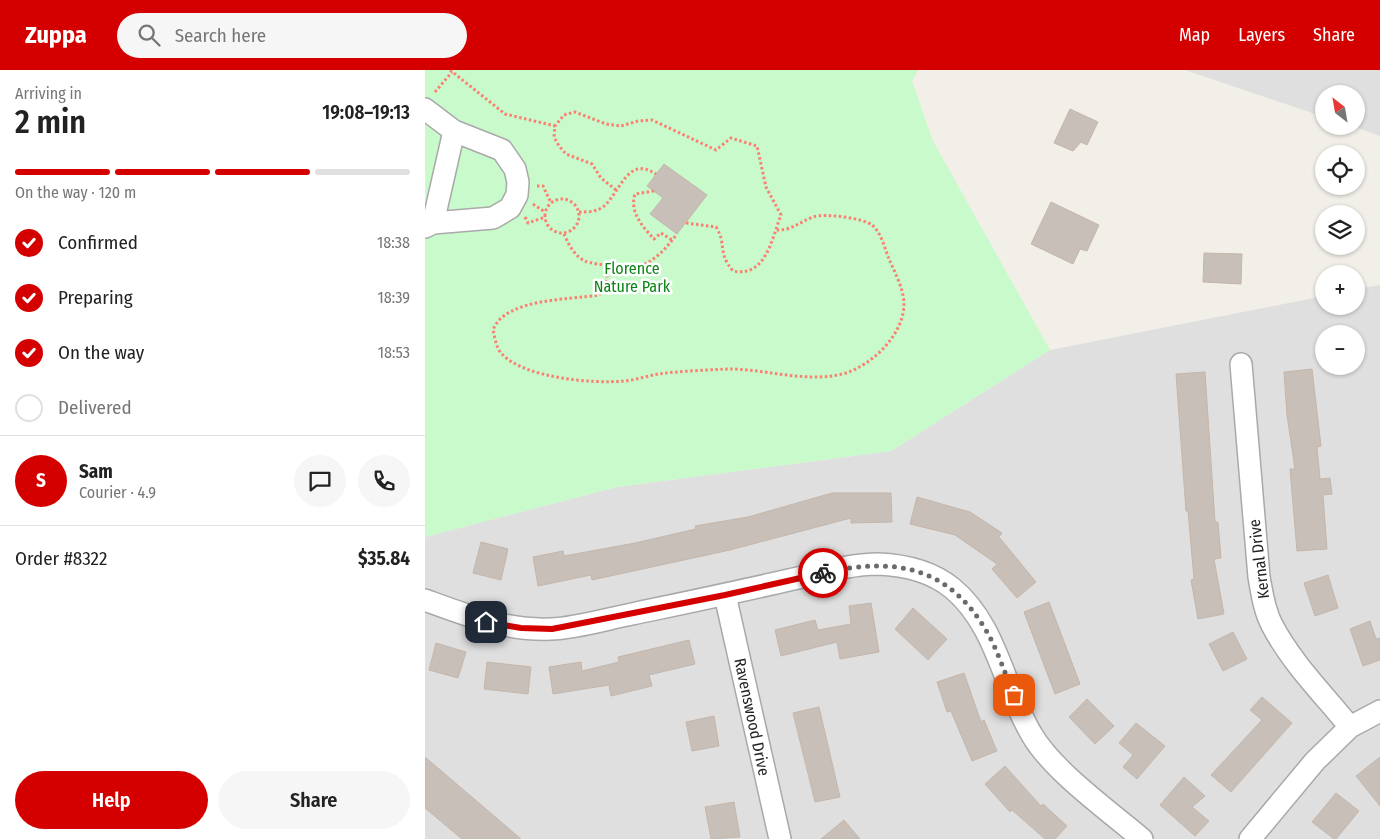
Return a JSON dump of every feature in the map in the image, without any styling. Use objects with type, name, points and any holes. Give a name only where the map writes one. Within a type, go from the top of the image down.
[{"type":"street","points":[[428,104],[454,131],[502,150],[515,169],[518,182],[517,195],[510,208],[493,218],[429,225],[454,131]]},
{"type":"street","name":"Kernal Drive","points":[[1241,364],[1259,577],[1263,603],[1271,624],[1284,646],[1350,727]]},
{"type":"street","points":[[425,600],[486,622],[521,628],[552,629],[725,595],[837,569],[877,564],[902,566],[929,574],[951,587],[975,614],[988,633],[1032,735],[1052,762],[1142,839]]},
{"type":"street","name":"Ravenswood Drive","points":[[725,595],[780,839]]},
{"type":"street","points":[[1250,839],[1315,761],[1350,727],[1380,710]]},
{"type":"path","points":[[428,104],[451,71],[505,114],[555,126]]},
{"type":"path","points":[[617,190],[601,178],[592,164],[566,154],[554,137],[555,126],[564,115],[575,112],[605,124],[621,126],[638,121],[652,120],[716,150],[731,138],[757,146],[760,168],[766,187],[781,214],[765,258],[755,268],[744,274],[733,271],[726,263],[721,252],[722,237],[716,227],[686,223]]},
{"type":"path","points":[[579,212],[594,211],[602,207],[627,176],[636,169],[643,168],[656,174]]},
{"type":"path","points":[[654,191],[635,194],[632,202],[639,222],[654,239],[661,233],[672,240]]},
{"type":"path","points":[[556,200],[568,200],[577,207],[579,212],[578,224],[574,229],[564,234],[553,231],[546,222],[548,206],[556,200]]},
{"type":"path","points":[[608,265],[606,288],[599,295],[545,301],[506,312],[501,316],[493,330],[502,354],[524,369],[559,378],[624,381],[659,374],[730,369],[818,377],[846,372],[868,361],[888,343],[900,326],[904,305],[901,288],[880,236],[873,225],[857,220],[827,216],[813,217],[785,231],[775,230]]},
{"type":"path","points":[[564,234],[576,254],[585,261],[608,265],[641,266],[662,253],[677,234]]},
{"type":"shaded area","points":[[1185,70],[1380,70],[1380,136],[1365,131],[1365,85],[1315,85],[1315,114]]},
{"type":"shaded area","points":[[1380,285],[1380,839],[425,839],[425,537],[617,487],[891,451],[1050,350],[1315,298],[1315,315],[1365,315],[1365,288]]},
{"type":"green space","name":"Florence Nature Park","points":[[425,70],[918,70],[912,81],[933,141],[1050,350],[891,451],[617,487],[425,537]]},
{"type":"building","points":[[1070,109],[1098,122],[1087,145],[1081,142],[1073,151],[1054,143]]},
{"type":"building","points":[[664,164],[707,195],[677,234],[650,214],[663,198],[647,186]]},
{"type":"building","points":[[1051,202],[1099,225],[1087,251],[1080,249],[1073,264],[1031,244]]},
{"type":"building","points":[[1204,253],[1242,254],[1241,284],[1203,282]]},
{"type":"building","points":[[1312,369],[1321,446],[1317,447],[1320,479],[1330,478],[1332,494],[1323,495],[1327,549],[1297,551],[1290,469],[1295,469],[1287,415],[1284,372]]},
{"type":"building","points":[[1205,372],[1215,522],[1218,522],[1221,558],[1214,559],[1224,614],[1198,619],[1191,580],[1194,579],[1188,511],[1186,511],[1176,374]]},
{"type":"building","points":[[832,493],[891,493],[892,522],[851,523],[851,518],[730,550],[592,580],[591,575],[538,586],[533,557],[563,551],[564,556],[635,543],[696,529],[695,526],[748,517]]},
{"type":"building","points":[[917,497],[970,512],[1002,533],[999,537],[1036,582],[1017,598],[992,569],[997,564],[955,535],[910,524]]},
{"type":"building","points":[[481,542],[508,549],[501,580],[473,573]]},
{"type":"building","points":[[1328,575],[1338,608],[1315,616],[1304,583]]},
{"type":"building","points":[[1049,602],[1080,684],[1055,694],[1024,612]]},
{"type":"building","points":[[871,603],[879,652],[840,659],[837,642],[781,656],[775,630],[815,620],[818,630],[851,624],[849,606]]},
{"type":"building","points":[[913,608],[947,639],[928,660],[895,629]]},
{"type":"building","points":[[1370,621],[1376,639],[1380,638],[1380,660],[1363,666],[1350,629]]},
{"type":"building","points":[[1233,632],[1247,659],[1223,671],[1209,644]]},
{"type":"building","points":[[689,640],[695,664],[649,675],[652,686],[611,696],[609,685],[553,694],[549,667],[581,662],[582,671],[619,662],[618,657]]},
{"type":"building","points":[[436,643],[466,652],[458,678],[429,670]]},
{"type":"building","points":[[487,662],[531,667],[528,694],[484,689]]},
{"type":"building","points":[[964,673],[981,722],[984,720],[997,751],[972,761],[951,711],[947,712],[937,682]]},
{"type":"building","points":[[1262,697],[1292,723],[1231,792],[1211,775],[1262,720],[1250,710]]},
{"type":"building","points":[[1087,699],[1114,726],[1095,744],[1069,717]]},
{"type":"building","points":[[819,707],[840,797],[815,802],[793,713]]},
{"type":"building","points":[[714,716],[719,746],[692,751],[686,722]]},
{"type":"building","points":[[1136,723],[1165,746],[1137,779],[1123,767],[1133,755],[1119,743]]},
{"type":"building","points":[[425,757],[521,839],[462,839],[425,808]]},
{"type":"building","points":[[1380,757],[1380,806],[1356,776]]},
{"type":"building","points":[[1005,766],[1041,806],[1043,804],[1067,826],[1055,839],[1045,839],[1012,810],[1010,812],[985,784]]},
{"type":"building","points":[[1184,777],[1205,796],[1192,807],[1209,821],[1195,836],[1160,805]]},
{"type":"building","points":[[1336,793],[1359,811],[1334,839],[1312,822]]},
{"type":"building","points":[[734,802],[740,837],[711,839],[705,807]]},
{"type":"building","points":[[844,820],[860,839],[821,839]]},
{"type":"way so far","points":[[823,573],[837,569],[877,564],[902,566],[929,574],[951,587],[971,608],[988,633],[1014,695]]},
{"type":"route","points":[[486,622],[521,628],[552,629],[725,595],[823,573]]}]
